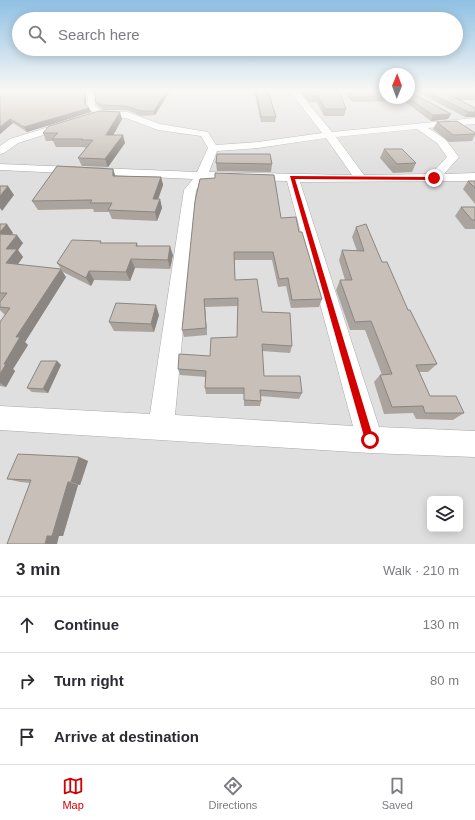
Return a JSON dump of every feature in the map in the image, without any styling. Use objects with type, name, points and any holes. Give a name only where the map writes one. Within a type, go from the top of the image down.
[{"type":"street","points":[[0,151],[14,141],[92,116]]},
{"type":"street","points":[[131,116],[158,127],[205,134],[213,148]]},
{"type":"street","points":[[314,116],[360,178]]},
{"type":"street","points":[[452,116],[462,122]]},
{"type":"street","points":[[213,148],[258,145],[329,135],[475,121]]},
{"type":"street","points":[[418,126],[441,141],[453,157],[434,178]]},
{"type":"street","points":[[161,426],[190,190],[202,175],[213,148]]},
{"type":"street","points":[[0,167],[292,177],[475,177]]},
{"type":"street","points":[[292,177],[370,440]]},
{"type":"street","points":[[0,418],[161,426],[370,440],[475,444]]},
{"type":"shaded area","points":[[0,116],[475,116],[475,544],[0,544]]},
{"type":"building","points":[[0,116],[60,116],[24,127],[10,119],[0,127]]},
{"type":"building","points":[[81,116],[117,116],[106,135],[123,135],[105,159],[78,158],[93,140],[52,139],[58,133],[43,133],[49,126]]},
{"type":"building","points":[[457,121],[475,134],[453,135],[437,122]]},
{"type":"building","points":[[384,149],[402,149],[416,163],[397,164]]},
{"type":"building","points":[[217,154],[270,154],[272,164],[216,163]]},
{"type":"building","points":[[57,166],[113,169],[113,176],[161,177],[153,199],[160,199],[155,212],[108,210],[112,203],[90,203],[92,200],[32,201]]},
{"type":"building","points":[[215,173],[274,175],[281,218],[296,217],[299,232],[302,232],[322,299],[292,300],[288,278],[279,279],[273,252],[234,252],[235,280],[257,279],[262,312],[290,313],[292,346],[262,344],[264,376],[300,376],[302,393],[260,390],[261,401],[244,400],[244,388],[205,388],[206,371],[178,369],[179,354],[210,356],[211,338],[237,337],[238,298],[204,299],[206,328],[182,330],[195,201],[200,179],[215,178]]},
{"type":"building","points":[[468,181],[475,181],[475,188]]},
{"type":"building","points":[[0,186],[8,186],[0,196]]},
{"type":"building","points":[[461,207],[475,207],[475,220],[472,220]]},
{"type":"building","points":[[0,224],[7,224],[0,232]]},
{"type":"building","points":[[366,224],[382,262],[387,262],[408,310],[410,310],[437,364],[416,365],[430,396],[456,396],[464,413],[425,413],[423,406],[392,407],[380,375],[392,374],[371,321],[355,322],[340,280],[352,280],[342,250],[364,251],[356,227]]},
{"type":"building","points":[[0,234],[17,235],[6,249],[17,249],[6,263],[61,269],[16,337],[20,337],[4,364],[6,364],[0,374],[0,322],[10,308],[0,307],[0,302],[7,293],[0,293]]},
{"type":"building","points":[[72,240],[101,241],[100,243],[137,243],[136,246],[170,246],[168,260],[131,259],[126,272],[89,271],[86,278],[57,263]]},
{"type":"building","points":[[116,303],[156,305],[151,324],[109,322]]},
{"type":"building","points":[[41,361],[57,361],[43,389],[27,388]]},
{"type":"building","points":[[18,454],[79,457],[71,482],[68,482],[52,536],[47,536],[45,544],[7,544],[31,480],[7,479]]},
{"type":"route","points":[[370,440],[292,177],[434,178]]}]
